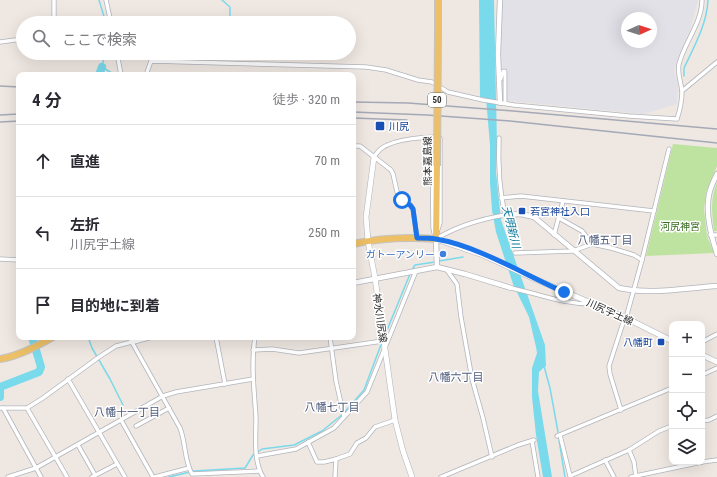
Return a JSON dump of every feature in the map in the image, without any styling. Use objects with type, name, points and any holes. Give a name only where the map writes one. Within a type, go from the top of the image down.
[{"type":"main road","name":"熊本嘉島線","points":[[436,239],[438,0]]},
{"type":"main road","name":"神水川尻線","points":[[374,157],[366,217],[368,241],[375,278],[395,420],[412,477]]},
{"type":"main road","points":[[356,243],[368,241],[417,238],[436,239]]},
{"type":"main road","name":"川尻宇土線","points":[[436,239],[464,247],[502,263],[626,318],[669,340]]},
{"type":"main road","points":[[0,359],[7,358],[36,347],[48,340]]},
{"type":"main road","points":[[705,356],[717,362]]},
{"type":"street","points":[[54,0],[54,16]]},
{"type":"street","points":[[106,0],[109,16]]},
{"type":"street","points":[[499,103],[500,0]]},
{"type":"street","points":[[147,72],[151,61],[366,67],[386,70],[418,80],[432,82],[448,92],[499,103],[629,116],[677,119],[682,91],[678,74],[679,63],[696,24],[702,0]]},
{"type":"street","points":[[0,42],[16,40]]},
{"type":"street","points":[[118,60],[120,72]]},
{"type":"street","points":[[682,91],[717,62]]},
{"type":"street","points":[[499,85],[504,71],[505,102]]},
{"type":"street","points":[[432,137],[433,228],[436,239],[437,267]]},
{"type":"street","points":[[374,157],[383,148],[402,140],[432,137],[440,138],[440,223],[436,239]]},
{"type":"street","points":[[499,138],[498,166],[501,198],[505,215]]},
{"type":"street","points":[[356,146],[360,146],[391,170],[398,196],[413,209],[417,238]]},
{"type":"street","points":[[621,410],[609,366],[626,318],[642,260],[669,149]]},
{"type":"street","points":[[717,174],[709,194],[708,207],[710,235],[717,254]]},
{"type":"street","points":[[501,198],[521,196],[654,212]]},
{"type":"street","points":[[554,235],[563,201]]},
{"type":"street","points":[[436,239],[449,231],[484,219],[521,214],[534,217],[619,288],[633,291],[717,286]]},
{"type":"street","points":[[559,218],[582,231],[592,244]]},
{"type":"street","points":[[710,235],[717,235]]},
{"type":"street","points":[[515,253],[573,250],[592,244],[634,255],[642,260]]},
{"type":"street","points":[[0,259],[16,260]]},
{"type":"street","points":[[356,282],[437,267],[445,268],[511,288],[528,291],[561,302],[592,304]]},
{"type":"street","points":[[445,268],[457,284],[472,380],[492,457]]},
{"type":"street","points":[[257,456],[296,449],[334,428],[367,392],[416,271]]},
{"type":"street","points":[[705,340],[717,334]]},
{"type":"street","points":[[41,477],[2,408],[27,408],[116,346],[128,340]]},
{"type":"street","points":[[131,340],[183,435],[189,468],[192,474],[259,471]]},
{"type":"street","points":[[217,340],[225,384]]},
{"type":"street","points":[[255,340],[253,350],[253,379],[257,456],[259,471],[263,477]]},
{"type":"street","points":[[330,340],[336,381],[344,417]]},
{"type":"street","points":[[253,350],[272,349],[300,353],[384,341]]},
{"type":"street","points":[[705,374],[717,368]]},
{"type":"street","points":[[68,379],[125,477]]},
{"type":"street","points":[[8,477],[36,468],[56,458],[162,396],[176,392],[253,379]]},
{"type":"street","points":[[669,389],[559,436],[570,476],[629,450],[669,428]]},
{"type":"street","points":[[27,408],[67,477]]},
{"type":"street","points":[[136,426],[169,408]]},
{"type":"street","points":[[705,420],[709,420],[717,416]]},
{"type":"street","points":[[121,420],[154,477],[189,468]]},
{"type":"street","points":[[308,442],[317,462],[336,459],[350,454],[356,443],[366,438],[375,427],[395,420]]},
{"type":"street","points":[[442,477],[518,445],[533,441],[538,477]]},
{"type":"street","points":[[78,445],[94,476],[117,464]]},
{"type":"street","points":[[629,450],[634,462],[636,476]]},
{"type":"street","points":[[335,477],[336,459]]},
{"type":"street","points":[[605,460],[614,477]]},
{"type":"street","points":[[705,462],[717,460]]},
{"type":"street","points":[[631,477],[654,475],[687,465]]},
{"type":"street","points":[[580,471],[580,477]]},
{"type":"shaded area","points":[[502,0],[698,0],[690,30],[678,57],[674,71],[678,83],[677,104],[643,114],[500,100]]},
{"type":"green space","name":"河尻神宮","points":[[673,144],[717,148],[717,166],[706,193],[704,209],[707,236],[714,253],[646,256]]},
{"type":"green space","points":[[717,182],[717,231],[714,231],[712,201]]},
{"type":"water","points":[[479,0],[494,0],[497,146],[496,172],[501,220],[545,345],[546,366],[539,372],[538,391],[552,477],[543,477],[536,435],[532,397],[532,368],[537,353],[536,347],[529,317],[513,284],[496,232],[492,210],[490,145],[486,98],[480,97]]},
{"type":"waterway","points":[[99,0],[104,16]]},
{"type":"waterway","points":[[222,0],[230,7],[230,16]]},
{"type":"waterway","points":[[684,76],[684,68],[703,27],[708,0]]},
{"type":"waterway","points":[[104,60],[102,67],[110,72]]},
{"type":"waterway","points":[[100,72],[102,67]]},
{"type":"waterway","points":[[439,261],[463,257]]},
{"type":"waterway","points":[[412,270],[415,265],[435,262]]},
{"type":"waterway","points":[[385,335],[410,274]]},
{"type":"waterway","points":[[0,397],[0,387],[39,372],[41,367],[33,340]]},
{"type":"waterway","points":[[89,340],[123,405]]},
{"type":"waterway","points":[[169,477],[194,471],[245,468],[253,455],[262,449],[294,445],[322,431],[343,414],[364,390],[382,342]]},
{"type":"waterway","points":[[544,366],[550,388],[558,432]]},
{"type":"waterway","points":[[559,440],[565,477]]},
{"type":"railway","points":[[0,86],[16,87]]},
{"type":"railway","points":[[356,102],[408,103],[717,129]]},
{"type":"railway","points":[[356,112],[427,115],[510,121],[717,143]]},
{"type":"railway","points":[[0,115],[16,114]]},
{"type":"railway","points":[[356,118],[407,120]]},
{"type":"railway","points":[[0,122],[16,121]]},
{"type":"place","name":"川尻","points":[[380,126]]},
{"type":"place","name":"若宮神社入口","points":[[522,211]]},
{"type":"place","name":"ガトーアンリー","points":[[443,254]]},
{"type":"place","name":"八幡町","points":[[661,342]]},
{"type":"district","name":"八幡五丁目","points":[[605,240]]},
{"type":"district","name":"八幡六丁目","points":[[456,377]]},
{"type":"district","name":"八幡七丁目","points":[[332,407]]},
{"type":"district","name":"八幡十一丁目","points":[[127,412]]},
{"type":"route","points":[[402,200],[413,209],[417,238],[436,239],[464,247],[564,292]]},
{"type":"water label","name":"天明新川","points":[[511,227]]}]
